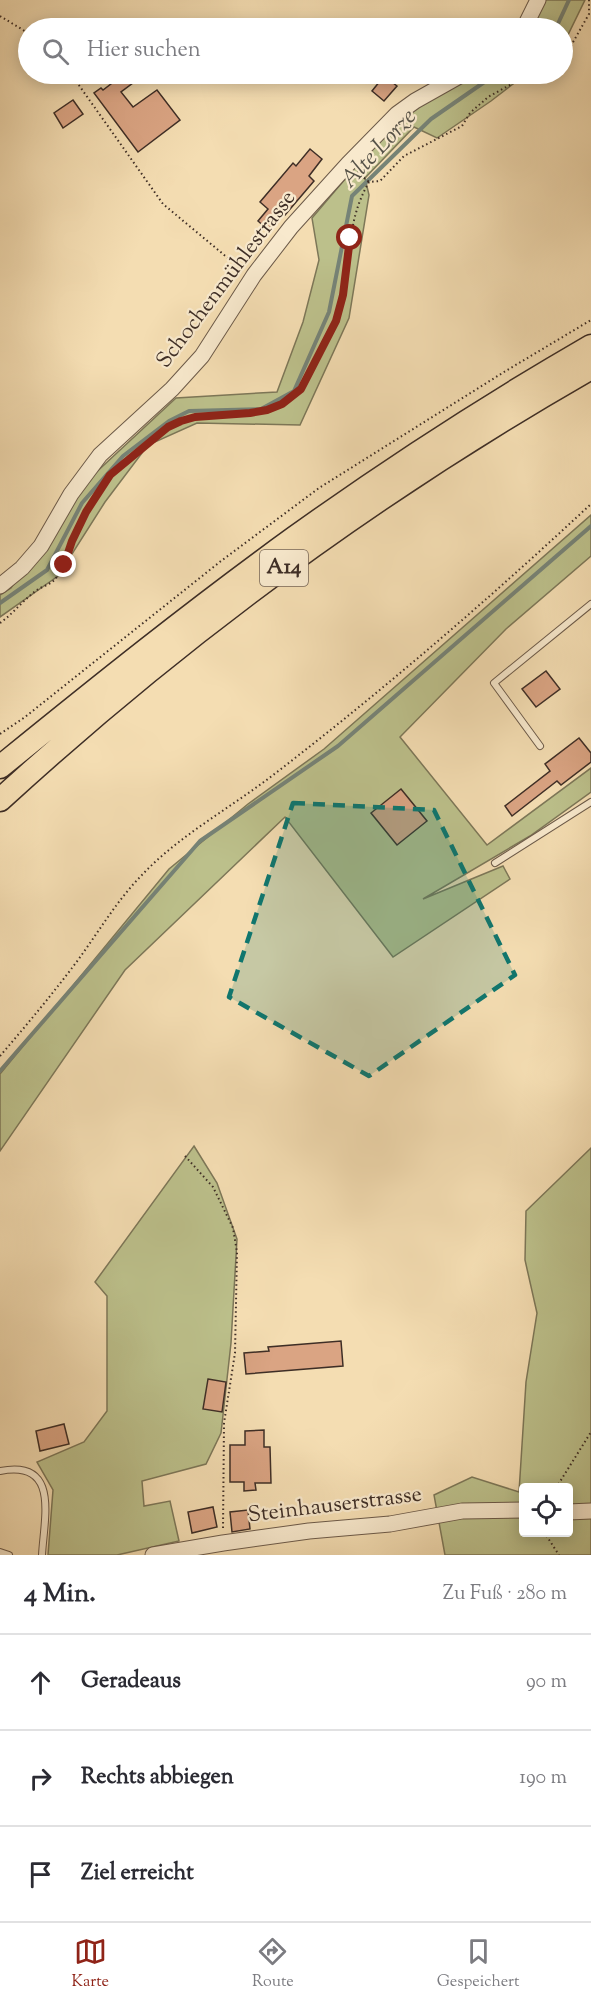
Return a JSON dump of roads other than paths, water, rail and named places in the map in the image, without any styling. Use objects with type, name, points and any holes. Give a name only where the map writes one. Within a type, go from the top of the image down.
[{"type":"highway","name":"A14","points":[[0,776],[125,668],[234,582],[345,503],[474,416],[591,346]]},
{"type":"highway","name":"A14","points":[[0,800],[140,680],[284,568],[372,505],[438,462],[591,368]]},
{"type":"highway","points":[[0,767],[125,668]]},
{"type":"street","points":[[529,18],[537,0]]},
{"type":"street","name":"Schochenmühlestrasse","points":[[0,586],[22,568],[41,546],[71,494],[100,455],[172,389],[202,356],[254,275],[298,219],[397,114],[445,84]]},
{"type":"street","name":"Steinhauserstrasse","points":[[153,1555],[309,1531],[382,1525],[462,1511],[519,1510]]},
{"type":"street","points":[[573,1512],[591,1511]]},
{"type":"lane","points":[[540,746],[494,683],[591,604]]},
{"type":"lane","points":[[495,863],[591,802]]},
{"type":"lane","points":[[0,1471],[11,1469],[28,1471],[41,1483],[46,1495],[42,1555]]},
{"type":"lane","points":[[0,1552],[9,1555]]},
{"type":"waterway","name":"Alte Lorze","points":[[561,18],[569,0]]},
{"type":"waterway","name":"Alte Lorze","points":[[0,603],[47,570],[82,503],[123,456],[169,421],[189,411],[261,409],[294,391],[329,312],[352,196],[431,119],[482,84]]},
{"type":"waterway","points":[[0,1071],[200,841],[338,746],[591,526]]}]
